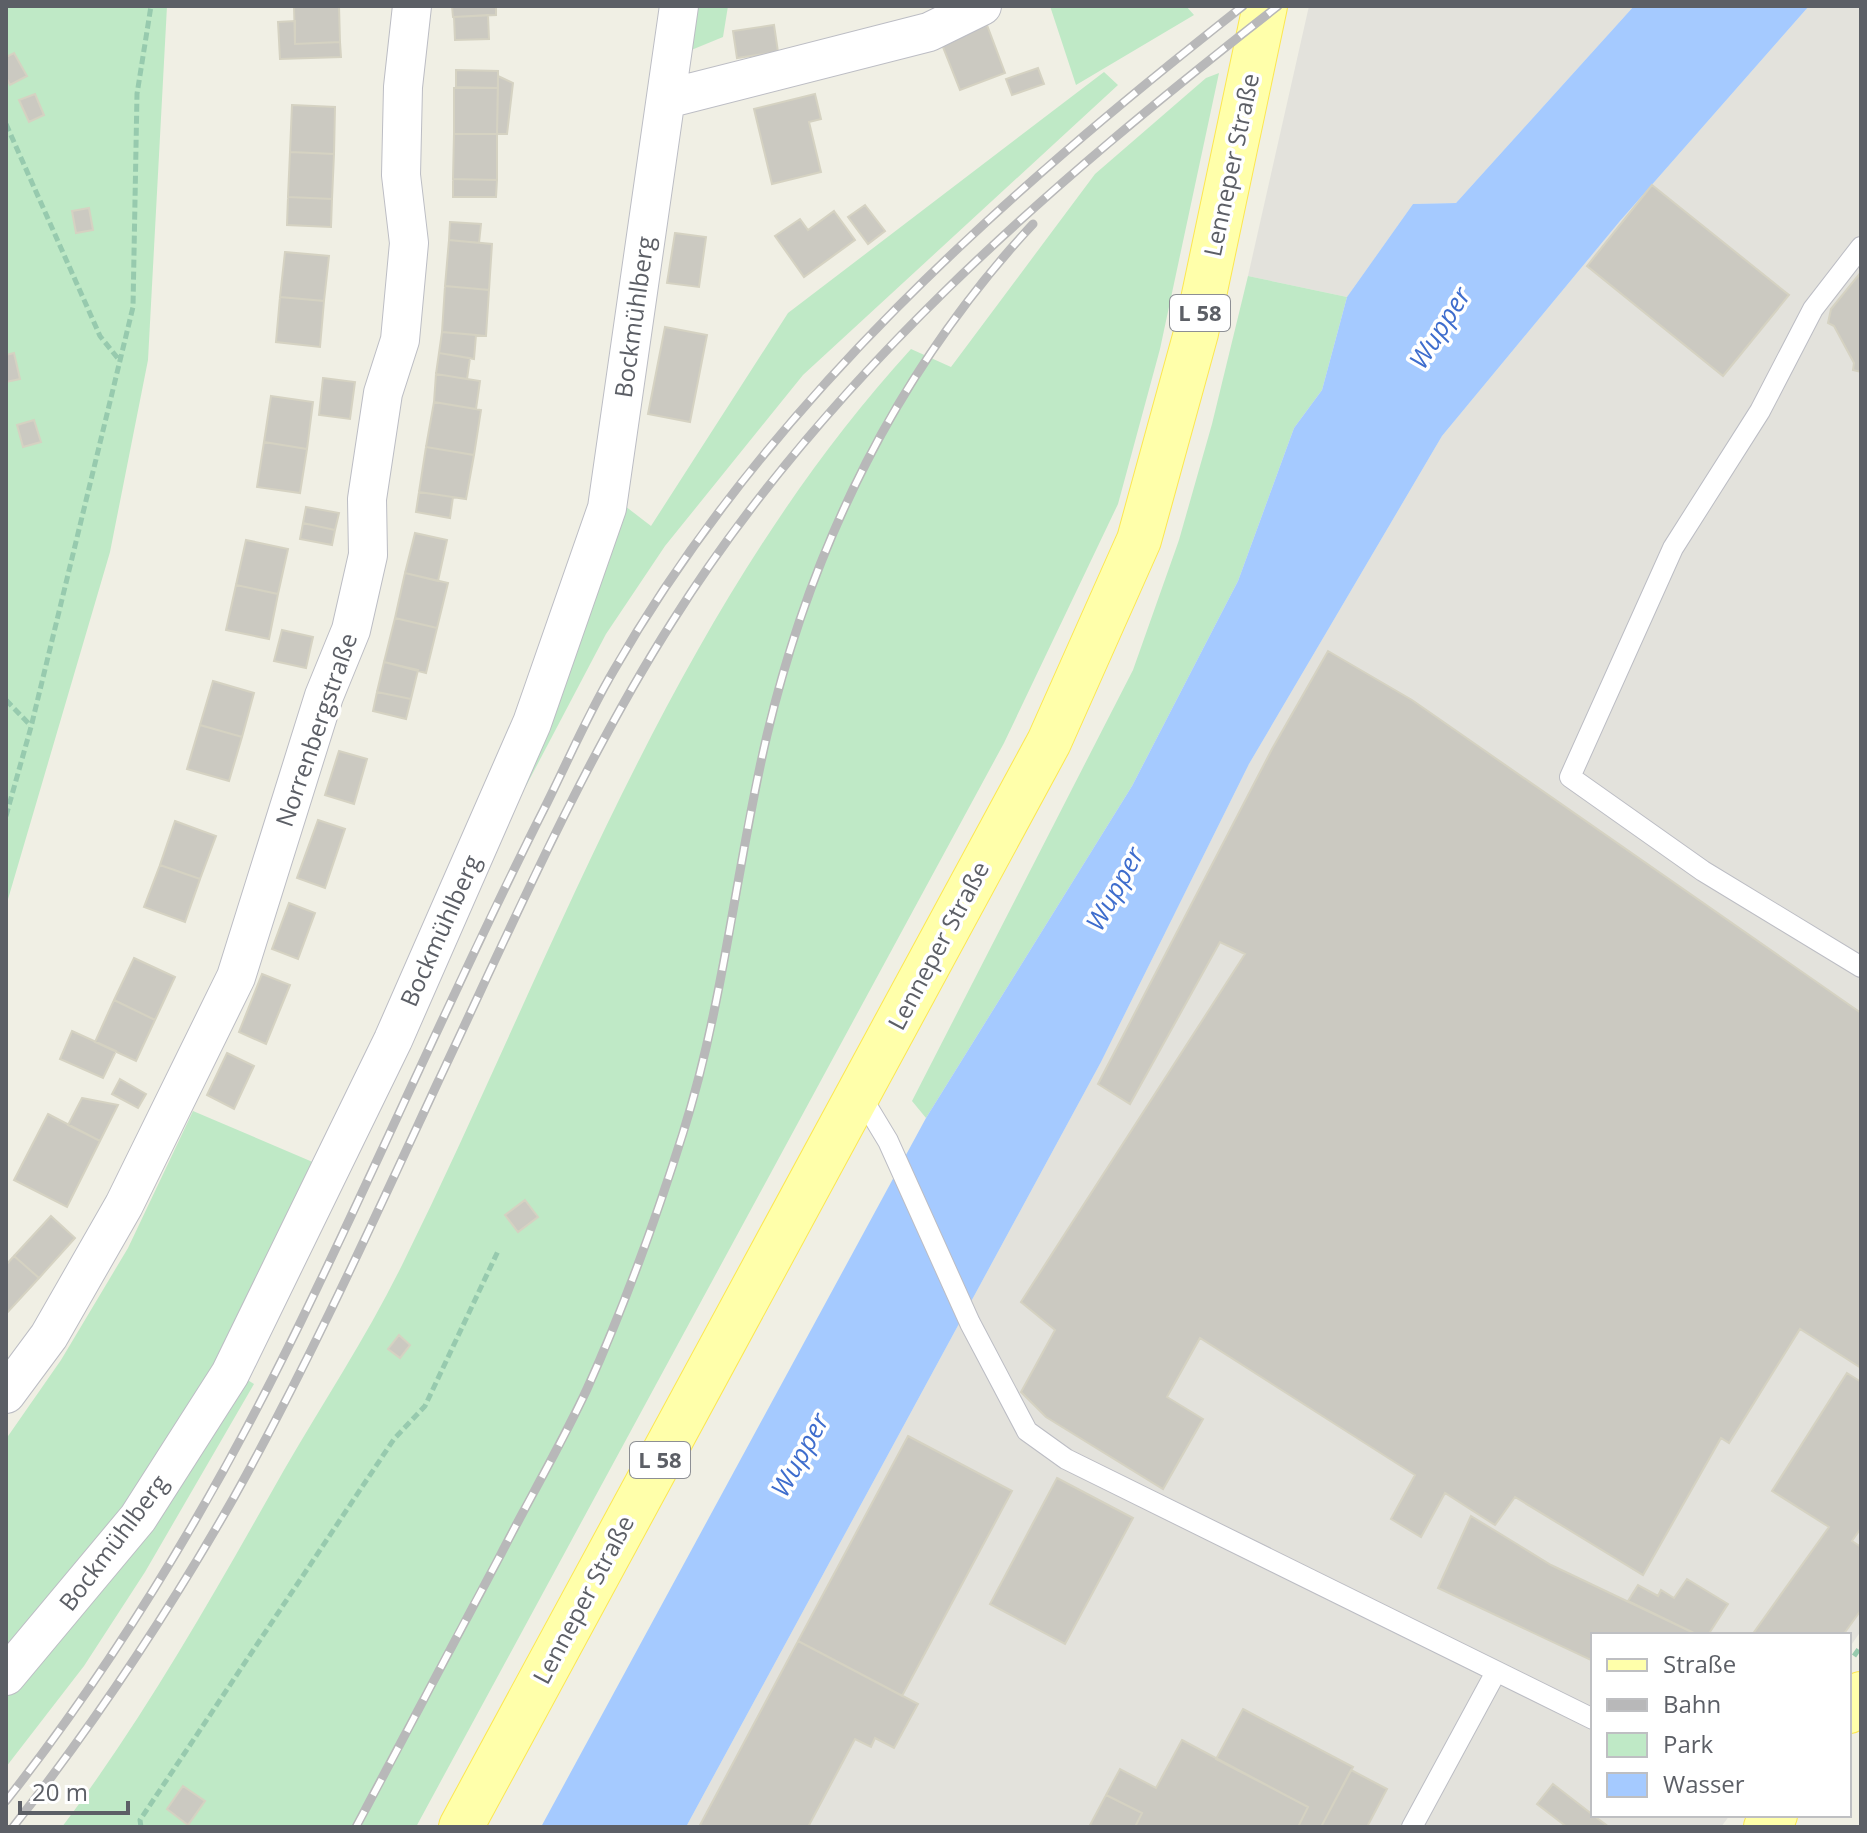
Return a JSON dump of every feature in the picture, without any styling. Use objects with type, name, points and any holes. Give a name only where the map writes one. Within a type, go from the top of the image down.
[{"type":"main road","name":"Lenneper Straße","points":[[461,1827],[1049,742],[1139,540],[1196,333],[1265,6]]},
{"type":"street","name":"Norrenbergstraße","points":[[6,1394],[49,1336],[124,1205],[236,977],[324,696],[351,630],[368,555],[367,499],[383,393],[400,340],[409,243],[401,175],[403,87],[412,6]]},
{"type":"street","name":"Bockmühlberg","points":[[6,1676],[138,1518],[230,1374],[393,1040],[532,723],[607,508],[679,6]]},
{"type":"street","points":[[666,99],[929,32],[982,6]]},
{"type":"lane","points":[[1861,247],[1813,309],[1760,411],[1673,548],[1570,777],[1703,871],[1861,967]]},
{"type":"lane","points":[[859,1093],[888,1141],[970,1323],[1027,1431],[1066,1459],[1591,1718]]},
{"type":"lane","points":[[1412,1827],[1496,1672]]},
{"type":"path","points":[[6,816],[31,727],[133,307],[137,94],[151,6]]},
{"type":"path","points":[[6,124],[100,336],[121,362]]},
{"type":"path","points":[[6,700],[31,727]]},
{"type":"path","points":[[141,1827],[140,1820],[394,1439],[425,1406],[499,1249]]},
{"type":"shaded area","points":[[1309,6],[1634,6],[1456,203],[1413,204],[1347,297],[1248,276]]},
{"type":"shaded area","points":[[1809,6],[1861,6],[1861,1631],[1851,1645],[1851,1633],[1591,1633],[1591,1817],[1728,1817],[1721,1827],[686,1827],[1101,1062],[1249,764],[1442,436],[1620,221]]},
{"type":"green space","points":[[6,6],[167,6],[148,360],[110,552],[6,906]]},
{"type":"green space","points":[[692,6],[728,6],[723,37],[684,53]]},
{"type":"green space","points":[[1050,6],[1186,6],[1194,15],[1076,85]]},
{"type":"green space","points":[[1104,72],[1118,85],[803,375],[665,546],[606,634],[516,805],[572,667],[625,506],[651,526],[788,313]]},
{"type":"green space","points":[[1219,73],[1160,349],[1118,504],[1004,743],[416,1827],[62,1827],[93,1785],[179,1652],[376,1314],[460,1143],[626,786],[687,670],[753,557],[827,450],[911,349],[951,367],[1095,174],[1206,78]]},
{"type":"green space","points":[[1248,276],[1347,297],[1322,390],[1294,428],[1238,581],[1132,786],[926,1118],[912,1101],[1133,670],[1179,540],[1212,424]]},
{"type":"green space","points":[[193,1111],[322,1166],[261,1291],[128,1502],[6,1659],[6,1439],[61,1360],[128,1248]]},
{"type":"green space","points":[[246,1379],[254,1384],[145,1572],[84,1666],[6,1767],[6,1693]]},
{"type":"water","name":"Wupper","points":[[1634,6],[1809,6],[1620,221],[1442,436],[1249,764],[1101,1062],[686,1827],[541,1827],[926,1118],[1132,786],[1238,581],[1294,428],[1322,390],[1347,297],[1413,204],[1456,203]]},
{"type":"building","points":[[294,6],[339,6],[340,42],[295,44]]},
{"type":"building","points":[[452,6],[496,6],[496,15],[453,17]]},
{"type":"building","points":[[488,15],[489,39],[455,40],[454,17]]},
{"type":"building","points":[[295,21],[295,44],[340,42],[341,57],[280,59],[278,22]]},
{"type":"building","points":[[774,25],[778,52],[737,58],[733,31]]},
{"type":"building","points":[[987,25],[1005,73],[960,90],[941,42]]},
{"type":"building","points":[[14,53],[27,76],[10,85],[6,77],[6,57]]},
{"type":"building","points":[[1038,68],[1044,84],[1012,95],[1006,79]]},
{"type":"building","points":[[456,70],[498,71],[498,88],[456,87]]},
{"type":"building","points":[[498,76],[513,83],[507,134],[497,134]]},
{"type":"building","points":[[454,88],[498,88],[497,134],[454,134]]},
{"type":"building","points":[[35,94],[44,115],[29,122],[19,100]]},
{"type":"building","points":[[815,94],[821,119],[809,122],[821,172],[772,184],[754,109]]},
{"type":"building","points":[[292,105],[335,107],[334,154],[290,152]]},
{"type":"building","points":[[454,134],[497,134],[497,180],[453,179]]},
{"type":"building","points":[[290,152],[334,154],[332,199],[288,197]]},
{"type":"building","points":[[453,179],[497,180],[496,197],[453,197]]},
{"type":"building","points":[[1652,185],[1789,295],[1723,376],[1587,266]]},
{"type":"building","points":[[288,197],[332,199],[331,227],[287,225]]},
{"type":"building","points":[[865,205],[885,231],[868,244],[848,217]]},
{"type":"building","points":[[89,208],[93,230],[76,233],[72,211]]},
{"type":"building","points":[[834,211],[855,240],[804,277],[775,236],[800,219],[808,230]]},
{"type":"building","points":[[450,222],[481,224],[479,243],[449,240]]},
{"type":"building","points":[[675,233],[706,237],[699,287],[667,283]]},
{"type":"building","points":[[449,240],[492,244],[489,290],[445,286]]},
{"type":"building","points":[[285,252],[329,256],[324,301],[280,297]]},
{"type":"building","points":[[1861,272],[1861,372],[1853,370],[1854,363],[1834,326],[1828,323],[1831,309]]},
{"type":"building","points":[[445,286],[489,290],[486,336],[442,332]]},
{"type":"building","points":[[280,297],[324,301],[320,347],[276,342]]},
{"type":"building","points":[[665,327],[707,335],[690,422],[648,414]]},
{"type":"building","points":[[442,332],[476,335],[474,359],[439,353]]},
{"type":"building","points":[[14,353],[20,379],[6,382],[6,355]]},
{"type":"building","points":[[439,353],[470,358],[467,379],[436,374]]},
{"type":"building","points":[[436,374],[480,381],[476,409],[434,402]]},
{"type":"building","points":[[323,378],[355,382],[350,419],[319,415]]},
{"type":"building","points":[[271,396],[313,402],[307,449],[264,442]]},
{"type":"building","points":[[434,402],[481,410],[474,455],[426,447]]},
{"type":"building","points":[[34,420],[41,442],[23,447],[17,425]]},
{"type":"building","points":[[264,442],[307,449],[300,493],[257,487]]},
{"type":"building","points":[[426,447],[474,455],[466,499],[419,492]]},
{"type":"building","points":[[419,492],[453,497],[450,518],[416,512]]},
{"type":"building","points":[[306,507],[339,513],[335,530],[303,523]]},
{"type":"building","points":[[303,523],[335,530],[332,545],[300,539]]},
{"type":"building","points":[[415,533],[447,540],[438,581],[405,573]]},
{"type":"building","points":[[246,540],[288,549],[278,594],[236,585]]},
{"type":"building","points":[[405,573],[448,583],[437,628],[395,618]]},
{"type":"building","points":[[236,585],[278,594],[269,639],[226,630]]},
{"type":"building","points":[[395,618],[437,628],[426,673],[384,662]]},
{"type":"building","points":[[282,630],[313,637],[306,668],[274,661]]},
{"type":"building","points":[[1328,651],[1412,700],[1861,1013],[1861,1368],[1800,1329],[1729,1443],[1721,1438],[1643,1575],[1515,1497],[1495,1525],[1445,1493],[1421,1537],[1391,1519],[1415,1475],[1200,1338],[1167,1397],[1203,1419],[1163,1489],[1046,1417],[1021,1392],[1055,1330],[1021,1302],[1245,954],[1220,942],[1130,1104],[1098,1084],[1272,749]]},
{"type":"building","points":[[384,662],[418,670],[411,699],[377,692]]},
{"type":"building","points":[[213,681],[254,693],[242,737],[200,725]]},
{"type":"building","points":[[377,692],[411,699],[406,719],[373,711]]},
{"type":"building","points":[[200,725],[242,737],[229,781],[187,769]]},
{"type":"building","points":[[339,751],[367,759],[354,804],[325,795]]},
{"type":"building","points":[[318,820],[345,829],[325,888],[297,878]]},
{"type":"building","points":[[175,821],[216,836],[200,879],[160,865]]},
{"type":"building","points":[[160,865],[200,879],[185,922],[144,907]]},
{"type":"building","points":[[289,903],[315,913],[298,959],[272,949]]},
{"type":"building","points":[[134,958],[175,977],[155,1020],[114,1000]]},
{"type":"building","points":[[262,974],[290,985],[266,1044],[239,1032]]},
{"type":"building","points":[[114,1000],[155,1020],[136,1061],[95,1042]]},
{"type":"building","points":[[72,1031],[116,1051],[103,1078],[60,1059]]},
{"type":"building","points":[[227,1053],[254,1066],[234,1109],[207,1095]]},
{"type":"building","points":[[120,1079],[146,1094],[138,1108],[112,1094]]},
{"type":"building","points":[[82,1098],[118,1105],[100,1141],[68,1125]]},
{"type":"building","points":[[48,1114],[100,1141],[67,1207],[14,1180]]},
{"type":"building","points":[[525,1200],[538,1217],[518,1232],[505,1215]]},
{"type":"building","points":[[51,1216],[75,1238],[39,1278],[14,1256]]},
{"type":"building","points":[[14,1256],[39,1278],[6,1314],[6,1265]]},
{"type":"building","points":[[399,1335],[410,1345],[400,1358],[388,1349]]},
{"type":"building","points":[[1847,1373],[1861,1382],[1861,1528],[1852,1541],[1861,1547],[1861,1610],[1844,1633],[1753,1633],[1829,1527],[1772,1491]]},
{"type":"building","points":[[908,1436],[1012,1491],[902,1696],[798,1641]]},
{"type":"building","points":[[1057,1478],[1133,1518],[1065,1644],[990,1604]]},
{"type":"building","points":[[1471,1516],[1551,1565],[1694,1633],[1591,1633],[1591,1660],[1438,1588]]},
{"type":"building","points":[[1687,1579],[1728,1604],[1709,1633],[1694,1633],[1628,1601],[1638,1585],[1658,1596],[1661,1590],[1674,1598]]},
{"type":"building","points":[[798,1641],[918,1704],[894,1748],[875,1738],[871,1747],[855,1739],[808,1827],[699,1827]]},
{"type":"building","points":[[1243,1709],[1353,1767],[1321,1827],[1298,1827],[1308,1807],[1216,1759]]},
{"type":"building","points":[[1182,1740],[1308,1807],[1298,1827],[1135,1827],[1142,1813],[1106,1795],[1120,1769],[1156,1788]]},
{"type":"building","points":[[1351,1770],[1387,1789],[1367,1827],[1321,1827]]},
{"type":"building","points":[[1553,1784],[1591,1813],[1591,1817],[1596,1817],[1609,1827],[1567,1827],[1537,1804]]},
{"type":"building","points":[[183,1786],[205,1801],[188,1825],[167,1809]]},
{"type":"building","points":[[1106,1795],[1142,1813],[1135,1827],[1089,1827]]},
{"type":"railway","points":[[6,1801],[51,1742],[136,1618],[249,1423],[316,1290],[485,928],[586,721],[675,572],[744,480],[817,392],[896,308],[979,228],[1065,152],[1243,6]]},
{"type":"railway","points":[[13,1827],[129,1667],[233,1499],[339,1294],[576,792],[638,678],[733,532],[800,447],[872,366],[948,288],[1109,142],[1278,6]]},
{"type":"railway","points":[[356,1827],[577,1410],[639,1262],[697,1084],[719,985],[756,785],[786,664],[836,527],[867,462],[941,338],[985,279],[1033,224]]}]
